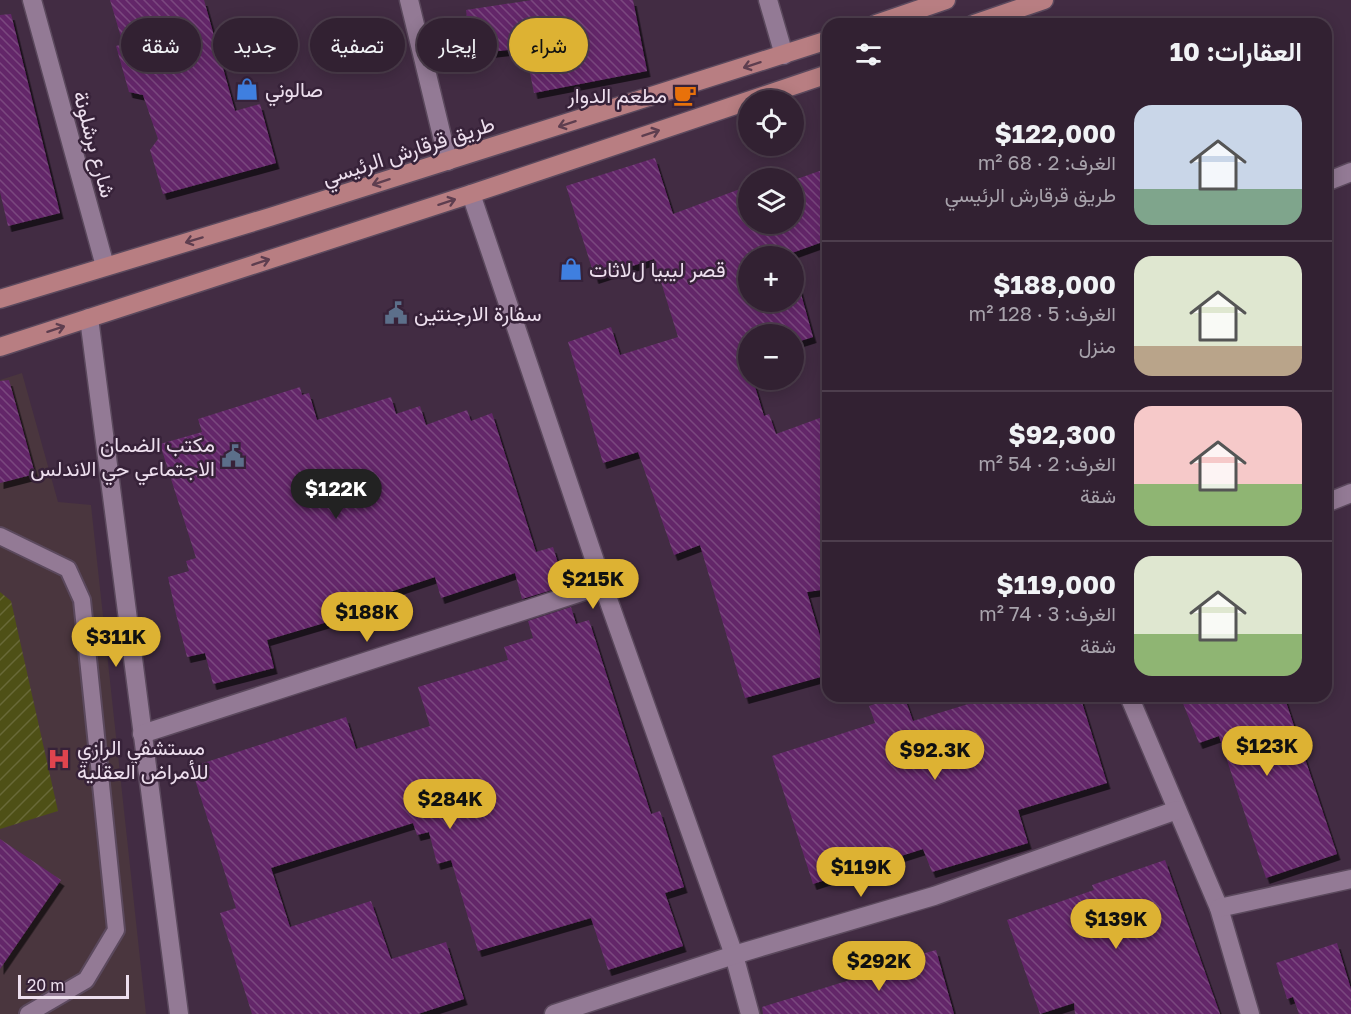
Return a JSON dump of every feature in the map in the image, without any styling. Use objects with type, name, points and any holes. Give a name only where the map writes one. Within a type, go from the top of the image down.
[{"type":"main road","points":[[894,18],[946,0]]},
{"type":"main road","points":[[992,18],[1044,0]]},
{"type":"main road","name":"طريق قرقارش الرئيسي","points":[[0,299],[448,161],[822,42]]},
{"type":"main road","points":[[0,347],[471,194],[822,76]]},
{"type":"street","name":"شارع برشلونة","points":[[32,0],[105,266]]},
{"type":"street","points":[[409,0],[448,161]]},
{"type":"street","points":[[768,0],[784,55]]},
{"type":"street","points":[[1332,180],[1351,172]]},
{"type":"street","points":[[471,194],[603,585],[734,955],[750,1014]]},
{"type":"street","points":[[88,318],[179,1014]]},
{"type":"street","points":[[1332,500],[1351,493]]},
{"type":"street","points":[[142,734],[603,585]]},
{"type":"street","points":[[1132,702],[1219,908],[1250,1014]]},
{"type":"street","points":[[554,1014],[734,955],[934,896],[1177,810]]},
{"type":"street","points":[[1219,908],[1351,879]]},
{"type":"lane","points":[[0,536],[68,569],[82,600],[117,930],[86,980],[28,1014]]},
{"type":"shaded area","name":"مستشفي الرازي للأمراض العقلية","points":[[22,373],[58,502],[91,505],[146,1014],[0,1014],[0,380]]},
{"type":"shaded area","points":[[0,592],[11,601],[58,811],[0,829]]},
{"type":"building","points":[[110,0],[204,0],[213,32],[213,72],[224,72],[235,111],[260,104],[276,163],[163,194],[150,150],[158,139],[143,95],[129,92],[123,72],[201,72],[201,18],[121,18],[121,37]]},
{"type":"building","points":[[532,0],[633,0],[647,71],[534,93],[530,72],[588,72],[588,18],[509,18],[509,50],[497,51],[497,18],[467,18],[466,10]]},
{"type":"building","points":[[11,14],[60,213],[8,226],[0,192],[0,15]]},
{"type":"building","points":[[121,45],[121,64],[116,46]]},
{"type":"building","points":[[655,158],[673,214],[738,190],[738,234],[804,234],[804,176],[822,170],[822,242],[804,249],[804,246],[738,246],[738,312],[804,312],[804,305],[813,337],[804,340],[804,324],[738,324],[738,390],[756,390],[764,416],[769,414],[776,434],[822,417],[822,590],[807,592],[822,643],[822,677],[745,698],[700,545],[674,555],[638,452],[603,463],[568,342],[611,327],[620,355],[678,337],[654,259],[595,278],[566,186]]},
{"type":"building","points":[[9,380],[35,474],[0,483],[0,381]]},
{"type":"building","points":[[300,387],[302,395],[309,393],[317,420],[391,397],[396,414],[420,406],[426,425],[467,410],[471,421],[492,413],[536,552],[553,547],[565,586],[522,599],[515,573],[441,598],[435,577],[348,606],[351,615],[267,640],[274,668],[213,684],[205,653],[187,657],[176,614],[168,577],[189,571],[186,561],[196,558],[160,444],[202,432],[198,419]]},
{"type":"building","points":[[571,607],[576,624],[589,620],[651,814],[660,811],[684,887],[665,893],[683,946],[608,970],[591,918],[478,951],[451,860],[437,864],[429,832],[417,835],[413,823],[271,868],[290,927],[371,901],[391,959],[446,942],[464,999],[418,1014],[252,1014],[220,913],[236,908],[191,767],[346,717],[356,749],[430,726],[418,687],[508,660],[504,647],[533,638],[528,621]]},
{"type":"building","points":[[881,702],[906,702],[913,721],[975,702],[1082,702],[1107,783],[1018,810],[1028,843],[932,872],[923,849],[813,884],[772,756],[875,723],[869,706]]},
{"type":"building","points":[[1182,702],[1286,702],[1337,854],[1266,878],[1219,736],[1199,743]]},
{"type":"building","points":[[0,839],[61,880],[0,969]]},
{"type":"building","points":[[1165,860],[1220,1014],[1075,1014],[1074,1003],[1040,1014],[1007,920],[1094,890],[1092,885]]},
{"type":"building","points":[[1337,943],[1351,989],[1351,1014],[1299,1014],[1293,997],[1287,999],[1276,963]]},
{"type":"building","points":[[936,950],[954,1014],[763,1014],[762,1007],[886,969],[885,964]]},
{"type":"place","name":"صالوني","points":[[247,89]]},
{"type":"place","name":"مطعم الدوار","points":[[685,95]]},
{"type":"place","name":"قصر ليبيا لﻻثات","points":[[571,269]]},
{"type":"place","name":"سفارة الارجنتين","points":[[396,313]]},
{"type":"place","name":"مكتب الضمان الاجتماعي حي الاندلس","points":[[233,456]]},
{"type":"place","name":"مستشفي الرازي للأمراض العقلية","points":[[59,759]]}]
